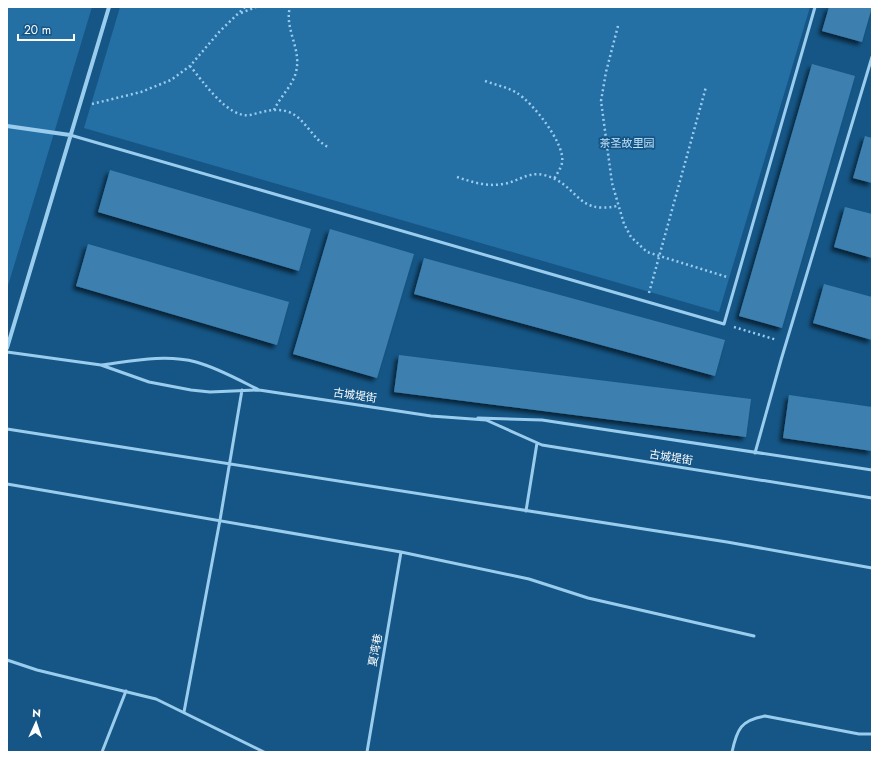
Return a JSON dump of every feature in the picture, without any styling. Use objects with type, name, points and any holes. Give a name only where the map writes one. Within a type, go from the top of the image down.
[{"type":"street","points":[[7,348],[109,7]]},
{"type":"street","points":[[7,126],[70,136]]},
{"type":"lane","points":[[70,136],[724,324],[815,7]]},
{"type":"lane","points":[[755,453],[786,343],[872,57]]},
{"type":"lane","name":"古城堤街","points":[[7,352],[101,365],[130,376],[170,387],[210,392],[259,390],[431,416],[486,420],[537,443],[872,498]]},
{"type":"lane","name":"古城堤街","points":[[101,365],[152,359],[174,359],[196,362],[215,369],[259,390]]},
{"type":"lane","points":[[184,712],[220,520],[242,390]]},
{"type":"lane","name":"古城堤街","points":[[473,418],[488,417],[542,420],[872,470]]},
{"type":"lane","points":[[7,429],[727,542],[872,568]]},
{"type":"lane","points":[[526,511],[537,443]]},
{"type":"lane","points":[[7,484],[402,552],[528,579],[588,598],[754,636]]},
{"type":"lane","name":"夏湾巷","points":[[367,752],[402,552]]},
{"type":"lane","points":[[7,660],[37,670],[156,699],[264,752]]},
{"type":"lane","points":[[102,752],[126,691]]},
{"type":"lane","points":[[732,752],[736,735],[741,726],[752,718],[765,716],[859,734],[872,734]]},
{"type":"path","points":[[78,108],[157,87],[171,80],[190,66],[220,31],[245,7]]},
{"type":"path","points":[[239,14],[256,7]]},
{"type":"path","points":[[274,110],[296,73],[296,52],[288,21],[290,7]]},
{"type":"path","points":[[618,26],[606,72],[601,100],[612,183],[617,206],[631,237],[647,252],[659,257],[737,279]]},
{"type":"path","points":[[190,66],[215,96],[233,111],[248,115],[264,110],[289,112],[298,117],[318,140],[328,147]]},
{"type":"path","points":[[485,81],[518,94],[528,102],[552,134],[559,144],[562,154],[562,163],[554,179]]},
{"type":"path","points":[[647,302],[706,87]]},
{"type":"path","points":[[457,177],[494,185],[505,184],[530,174],[544,175],[554,179],[568,188],[587,205],[607,208],[617,206]]},
{"type":"path","points":[[724,324],[786,343]]},
{"type":"green space","points":[[7,7],[92,7],[7,289]]},
{"type":"green space","name":"茶圣故里园","points":[[120,7],[810,7],[719,312],[84,128]]},
{"type":"building","points":[[829,7],[872,7],[862,42],[822,31]]},
{"type":"building","points":[[812,64],[855,76],[782,328],[739,316]]},
{"type":"building","points":[[865,136],[872,138],[872,183],[853,178]]},
{"type":"building","points":[[110,170],[311,229],[299,271],[98,212]]},
{"type":"building","points":[[845,207],[872,214],[872,258],[834,247]]},
{"type":"building","points":[[330,229],[414,254],[377,378],[293,354]]},
{"type":"building","points":[[88,244],[289,302],[277,345],[76,286]]},
{"type":"building","points":[[424,258],[725,340],[715,376],[414,294]]},
{"type":"building","points":[[824,284],[872,297],[872,340],[813,323]]},
{"type":"building","points":[[399,355],[751,399],[746,437],[394,392]]},
{"type":"building","points":[[789,395],[872,407],[872,451],[783,438]]}]
